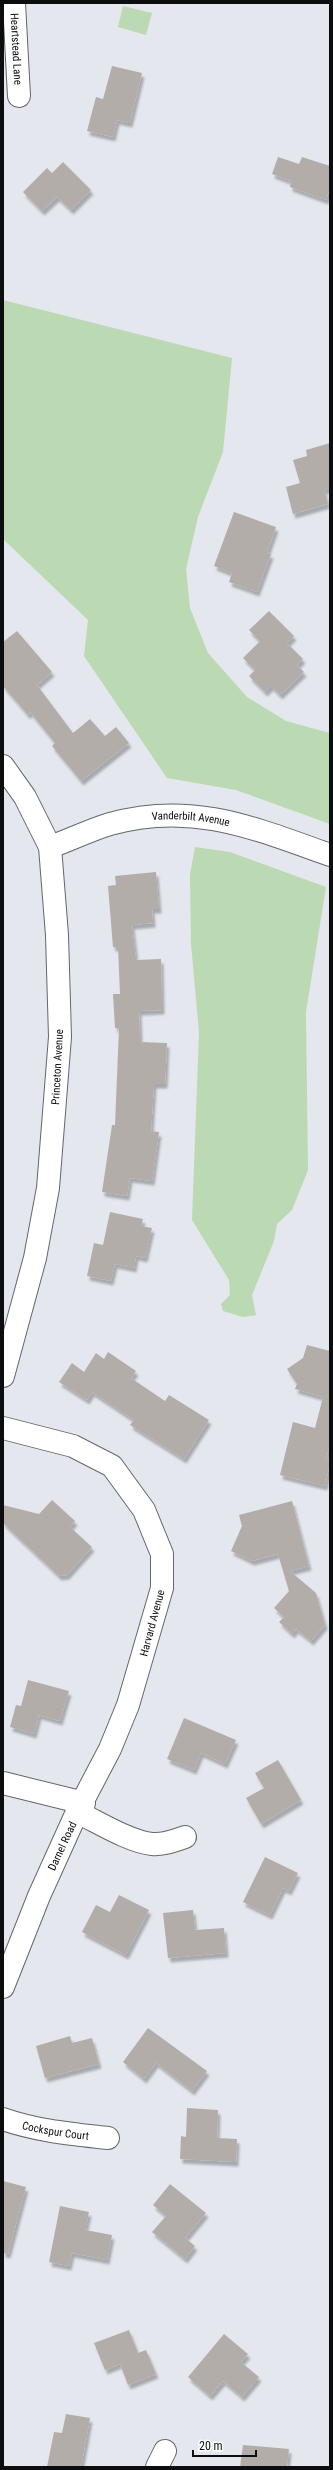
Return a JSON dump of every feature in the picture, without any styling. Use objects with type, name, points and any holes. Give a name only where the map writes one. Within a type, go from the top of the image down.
[{"type":"street","name":"Heartstead Lane","points":[[14,3],[19,96]]},
{"type":"street","name":"Princeton Avenue","points":[[3,766],[25,797],[50,847],[57,934],[60,1037],[48,1188],[35,1258],[3,1376]]},
{"type":"street","name":"Vanderbilt Avenue","points":[[50,847],[109,825],[146,816],[182,815],[216,818],[253,827],[330,855]]},
{"type":"street","name":"Harvard Avenue","points":[[3,1428],[73,1446],[112,1466],[144,1510],[162,1554],[162,1588],[128,1705],[110,1749],[80,1808]]},
{"type":"street","name":"Darnel Road","points":[[3,1783],[80,1808],[151,1844],[168,1843],[185,1837]]},
{"type":"street","name":"Darnel Road","points":[[3,1987],[39,1896],[80,1808]]},
{"type":"street","name":"Cockspur Court","points":[[3,2119],[21,2125],[60,2133],[108,2138]]},
{"type":"green space","points":[[123,6],[152,13],[146,35],[118,27]]},
{"type":"green space","points":[[3,300],[232,358],[223,452],[198,517],[186,569],[190,608],[208,653],[247,697],[286,721],[330,733],[330,824],[236,790],[167,778],[84,656],[88,620],[3,539]]},
{"type":"green space","points":[[195,847],[230,852],[326,887],[306,1012],[308,1170],[292,1210],[277,1224],[274,1241],[252,1295],[256,1315],[243,1317],[223,1311],[221,1304],[230,1295],[229,1280],[192,1220],[199,1032],[191,944],[190,875]]},
{"type":"building","points":[[112,66],[142,73],[130,123],[117,120],[113,137],[87,131],[96,97],[103,99]]},
{"type":"building","points":[[278,157],[299,164],[302,157],[330,166],[330,188],[326,200],[290,187],[291,181],[272,174]]},
{"type":"building","points":[[63,162],[91,190],[71,210],[57,197],[42,211],[23,192],[47,168],[52,173]]},
{"type":"building","points":[[330,443],[330,488],[324,490],[328,504],[293,514],[286,487],[300,483],[293,460],[307,456],[306,450]]},
{"type":"building","points":[[234,512],[276,527],[267,553],[271,554],[257,592],[229,582],[232,573],[214,566]]},
{"type":"building","points":[[269,611],[294,636],[287,643],[303,659],[297,665],[304,672],[280,695],[271,686],[265,692],[249,676],[255,670],[243,658],[260,641],[249,630]]},
{"type":"building","points":[[17,631],[52,672],[37,685],[73,733],[90,719],[105,736],[116,727],[129,743],[81,781],[52,746],[55,743],[30,712],[28,715],[3,686],[3,642]]},
{"type":"building","points":[[156,872],[159,909],[152,909],[153,923],[132,925],[136,960],[161,959],[162,1010],[139,1011],[140,1042],[167,1043],[165,1084],[154,1084],[151,1131],[159,1132],[152,1181],[130,1178],[127,1196],[102,1192],[112,1125],[115,1125],[119,1028],[115,1028],[113,994],[120,994],[118,947],[113,947],[108,886],[116,885],[115,876]]},
{"type":"building","points":[[110,1212],[143,1219],[141,1226],[152,1228],[145,1258],[136,1256],[134,1268],[115,1264],[111,1281],[87,1276],[94,1243],[103,1245]]},
{"type":"building","points":[[307,1345],[330,1351],[330,1443],[326,1459],[330,1460],[330,1463],[325,1486],[280,1475],[293,1422],[315,1428],[323,1397],[295,1389],[297,1384],[287,1369],[303,1358]]},
{"type":"building","points":[[108,1352],[136,1371],[131,1378],[165,1401],[169,1395],[209,1420],[184,1459],[130,1425],[134,1420],[92,1392],[87,1400],[59,1382],[72,1363],[84,1372],[96,1353],[104,1359]]},
{"type":"building","points":[[52,1500],[75,1521],[70,1527],[92,1547],[67,1575],[59,1576],[3,1523],[3,1505],[39,1514]]},
{"type":"building","points":[[292,1501],[309,1566],[290,1571],[316,1593],[325,1625],[311,1641],[296,1629],[292,1634],[279,1622],[284,1617],[274,1608],[289,1591],[278,1554],[252,1561],[231,1551],[242,1526],[239,1515]]},
{"type":"building","points":[[28,1680],[69,1691],[60,1721],[39,1715],[34,1734],[10,1727],[16,1705],[21,1706]]},
{"type":"building","points":[[184,1718],[236,1740],[225,1764],[201,1753],[194,1770],[167,1759]]},
{"type":"building","points":[[278,1760],[301,1800],[261,1824],[246,1798],[264,1788],[255,1773]]},
{"type":"building","points":[[265,1857],[298,1873],[289,1891],[283,1888],[270,1915],[243,1902]]},
{"type":"building","points":[[119,1895],[149,1910],[126,1955],[82,1932],[96,1905],[110,1912]]},
{"type":"building","points":[[193,1910],[195,1930],[224,1928],[226,1953],[168,1958],[163,1913]]},
{"type":"building","points":[[148,2028],[207,2071],[192,2091],[156,2063],[144,2079],[123,2062]]},
{"type":"building","points":[[70,2036],[72,2043],[92,2038],[99,2064],[45,2078],[36,2046]]},
{"type":"building","points":[[187,2108],[218,2110],[217,2138],[237,2139],[236,2162],[180,2159],[181,2136],[186,2137]]},
{"type":"building","points":[[3,2181],[26,2187],[8,2254],[3,2253]]},
{"type":"building","points":[[170,2184],[206,2213],[185,2238],[195,2246],[185,2259],[152,2232],[166,2216],[153,2205]]},
{"type":"building","points":[[60,2206],[89,2212],[85,2230],[112,2235],[107,2260],[72,2253],[69,2266],[49,2262]]},
{"type":"building","points":[[129,2330],[138,2353],[146,2350],[156,2374],[128,2385],[120,2364],[105,2370],[94,2343]]},
{"type":"building","points":[[224,2334],[248,2354],[241,2362],[259,2377],[242,2397],[223,2381],[210,2396],[188,2377]]},
{"type":"building","points":[[66,2414],[90,2418],[81,2467],[47,2467],[54,2432],[62,2433]]},
{"type":"building","points":[[243,2445],[289,2449],[287,2467],[240,2467]]}]
